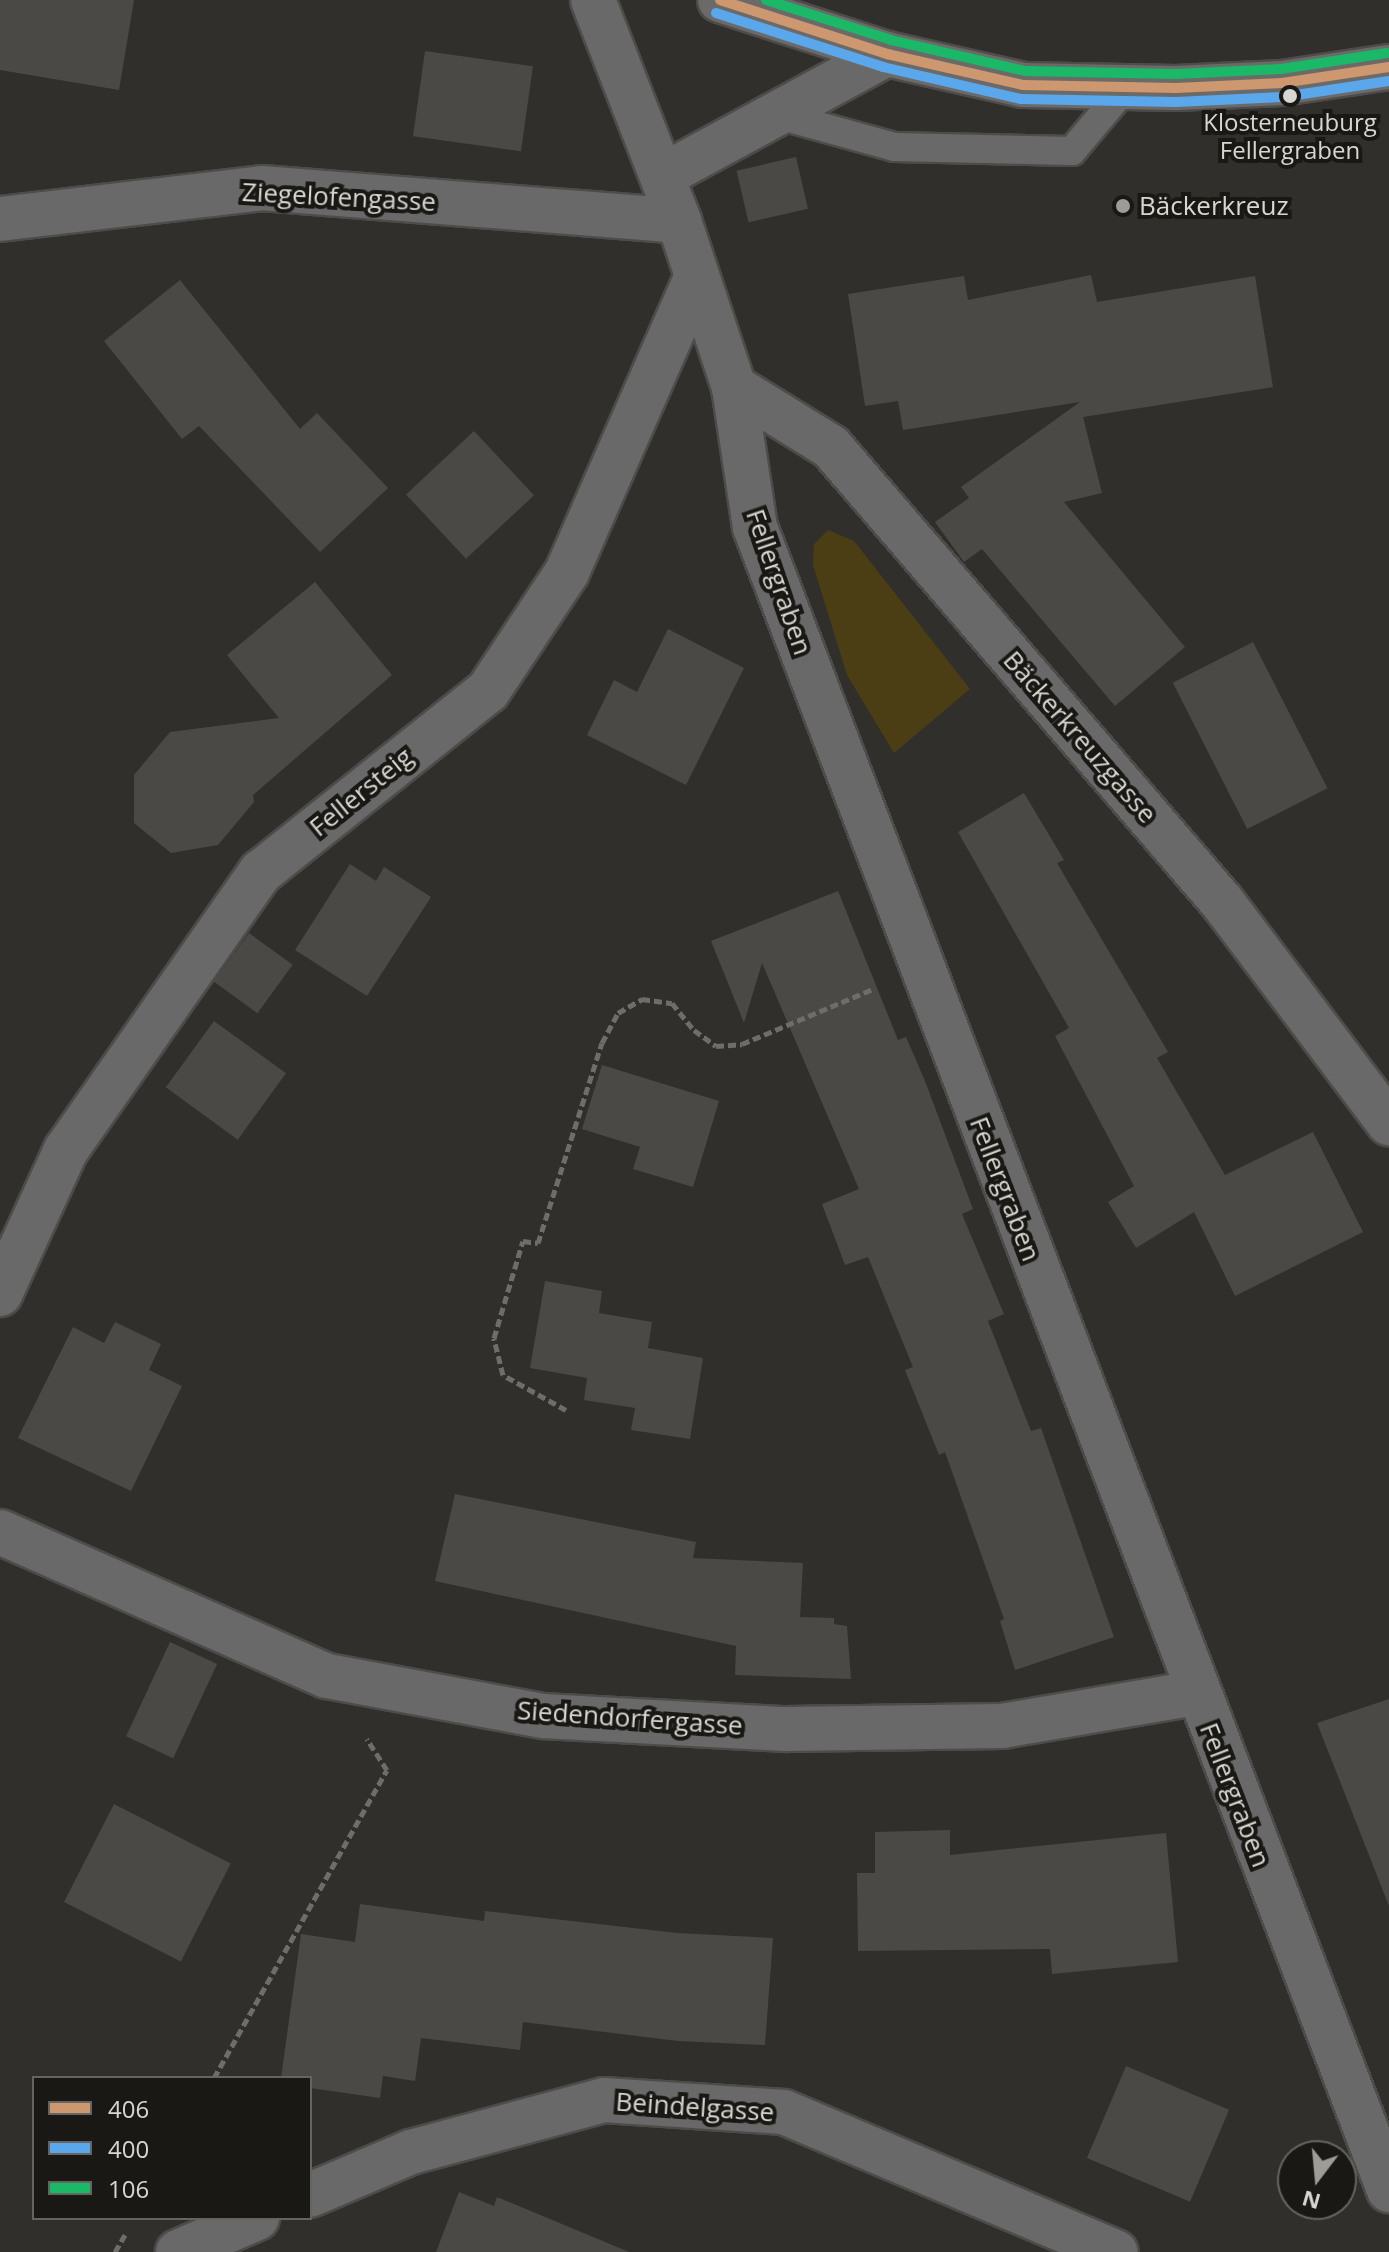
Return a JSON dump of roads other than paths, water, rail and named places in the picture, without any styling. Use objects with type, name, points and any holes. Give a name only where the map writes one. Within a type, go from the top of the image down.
[{"type":"main road","points":[[720,0],[887,54],[1023,85],[1125,88],[1282,83],[1389,67]]},
{"type":"street","name":"Fellergraben","points":[[593,0],[679,221],[734,387],[755,527],[1195,1693],[1389,2190]]},
{"type":"street","points":[[662,176],[887,54]]},
{"type":"street","name":"Ziegelofengasse","points":[[0,219],[262,188],[679,221]]},
{"type":"street","name":"Fellersteig","points":[[0,1294],[66,1150],[261,872],[488,691],[567,572],[696,278]]},
{"type":"street","name":"Bäckerkreuzgasse","points":[[734,387],[831,447],[1223,903],[1389,1123]]},
{"type":"street","name":"Siedendorfergasse","points":[[0,1532],[327,1676],[543,1716],[786,1729],[1002,1726],[1195,1693]]},
{"type":"street","name":"Beindelgasse","points":[[312,2194],[411,2152],[604,2100],[784,2112],[1116,2252]]},
{"type":"street","points":[[178,2252],[252,2220]]},
{"type":"lane","points":[[775,114],[895,147],[1072,151],[1125,88]]},
{"type":"place","name":"Klosterneuburg Fellergraben","points":[[1290,96]]},
{"type":"place","name":"Bäckerkreuz","points":[[1123,206]]}]
